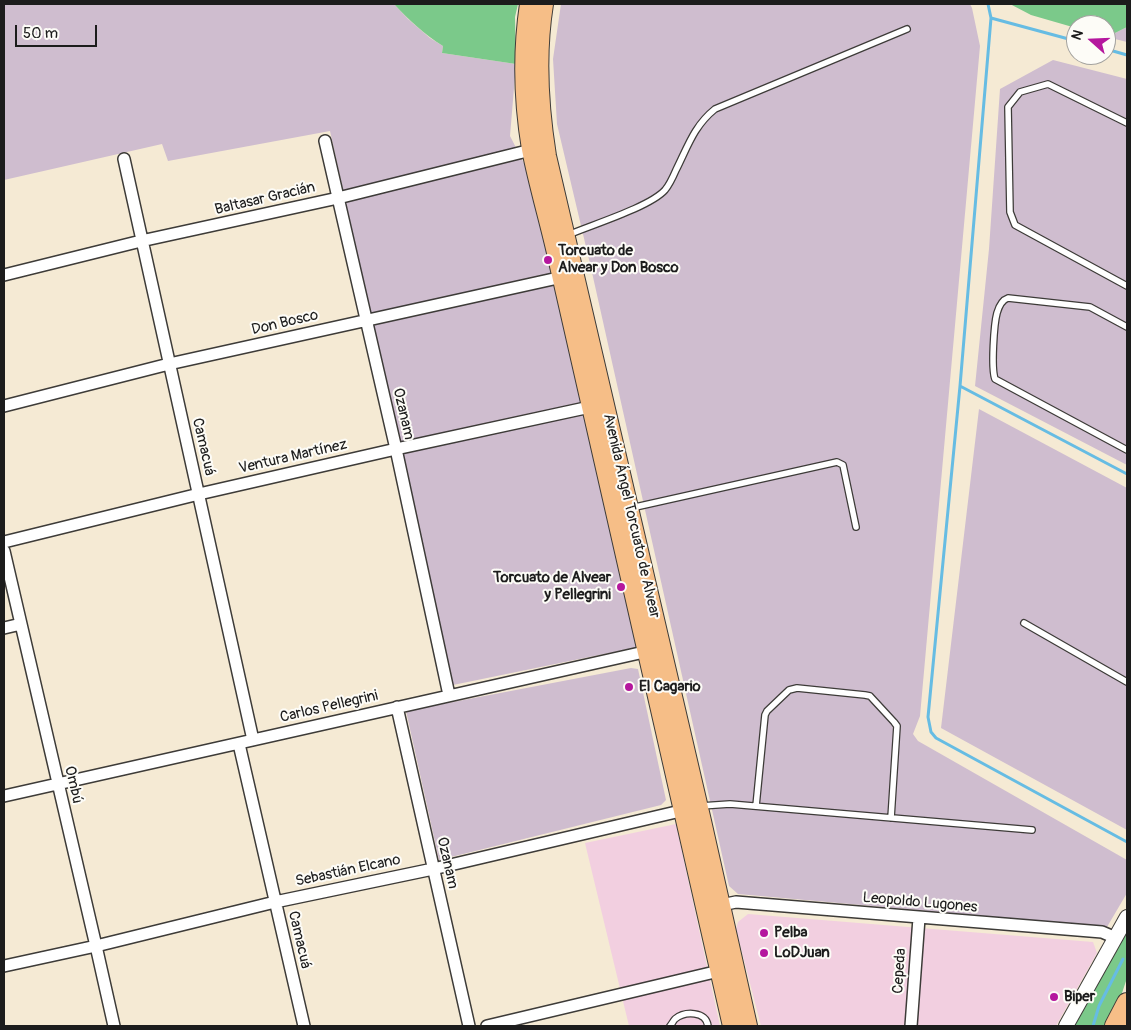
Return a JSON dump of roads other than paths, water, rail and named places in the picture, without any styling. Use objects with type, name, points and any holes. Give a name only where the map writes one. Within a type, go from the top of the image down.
[{"type":"highway","points":[[1115,1026],[1127,1003]]},
{"type":"main road","name":"Avenida Ángel Torcuato de Alvear","points":[[529,4],[524,63],[526,111],[532,150],[569,276],[629,508],[654,649]]},
{"type":"main road","name":"Avenida Ángel Torcuato de Alvear","points":[[544,4],[539,69],[542,122],[547,156],[566,235],[569,276],[590,407],[654,649],[691,808],[719,971],[732,1026]]},
{"type":"main road","name":"Avenida Ángel Torcuato de Alvear","points":[[691,808],[721,905],[748,1026]]},
{"type":"street","name":"Ozanam","points":[[326,140],[396,448],[449,695]]},
{"type":"street","name":"Baltasar Gracián","points":[[4,275],[338,198],[532,150]]},
{"type":"street","name":"Camacuá","points":[[124,160],[253,740]]},
{"type":"street","name":"Don Bosco","points":[[4,406],[169,364],[569,276]]},
{"type":"street","name":"Ventura Martínez","points":[[4,542],[396,448],[590,407]]},
{"type":"street","name":"Ombú","points":[[4,551],[114,1026]]},
{"type":"street","points":[[4,628],[21,624]]},
{"type":"street","name":"Carlos Pellegrini","points":[[4,796],[654,649]]},
{"type":"street","name":"Ozanam","points":[[397,707],[469,1026]]},
{"type":"street","name":"Camacuá","points":[[239,744],[304,1026]]},
{"type":"street","name":"Sebastián Elcano","points":[[4,966],[96,946],[275,902],[433,869],[691,808]]},
{"type":"street","name":"Leopoldo Lugones","points":[[721,905],[736,902],[1102,932],[1116,938]]},
{"type":"street","points":[[1066,1026],[1127,917]]},
{"type":"street","name":"Cepeda","points":[[911,1026],[919,918]]},
{"type":"street","points":[[487,1026],[719,971]]},
{"type":"lane","points":[[566,235],[642,205],[665,190],[698,125],[715,109],[907,29]]},
{"type":"lane","points":[[1127,123],[1048,84],[1020,92],[1008,107],[1010,212],[1015,225],[1127,286]]},
{"type":"lane","points":[[1127,327],[1090,307],[1008,298],[999,307],[996,315],[993,364],[995,379],[1127,450]]},
{"type":"lane","points":[[629,508],[837,462],[843,466],[856,528]]},
{"type":"lane","points":[[1024,623],[1127,682]]},
{"type":"lane","points":[[756,806],[765,714],[789,690],[797,688],[865,694],[870,696],[897,726],[891,818]]},
{"type":"lane","points":[[691,808],[722,804],[756,806],[1032,830]]},
{"type":"lane","points":[[670,1026],[675,1019],[689,1013],[705,1018],[708,1026]]},
{"type":"waterway","points":[[988,4],[991,18],[960,386],[928,717],[931,732],[936,738],[1127,842]]},
{"type":"waterway","points":[[991,18],[1066,38]]},
{"type":"waterway","points":[[1116,52],[1127,55]]},
{"type":"waterway","points":[[960,386],[1127,474]]},
{"type":"waterway","points":[[1093,1026],[1099,1006],[1123,959]]},
{"type":"place","name":"Torcuato de Alvear y Don Bosco","points":[[548,260]]},
{"type":"place","name":"Torcuato de Alvear y Pellegrini","points":[[621,587]]},
{"type":"place","name":"El Cagario","points":[[629,687]]},
{"type":"place","name":"Pelba","points":[[764,933]]},
{"type":"place","name":"LoDJuan","points":[[764,953]]},
{"type":"place","name":"Biper","points":[[1054,997]]}]
